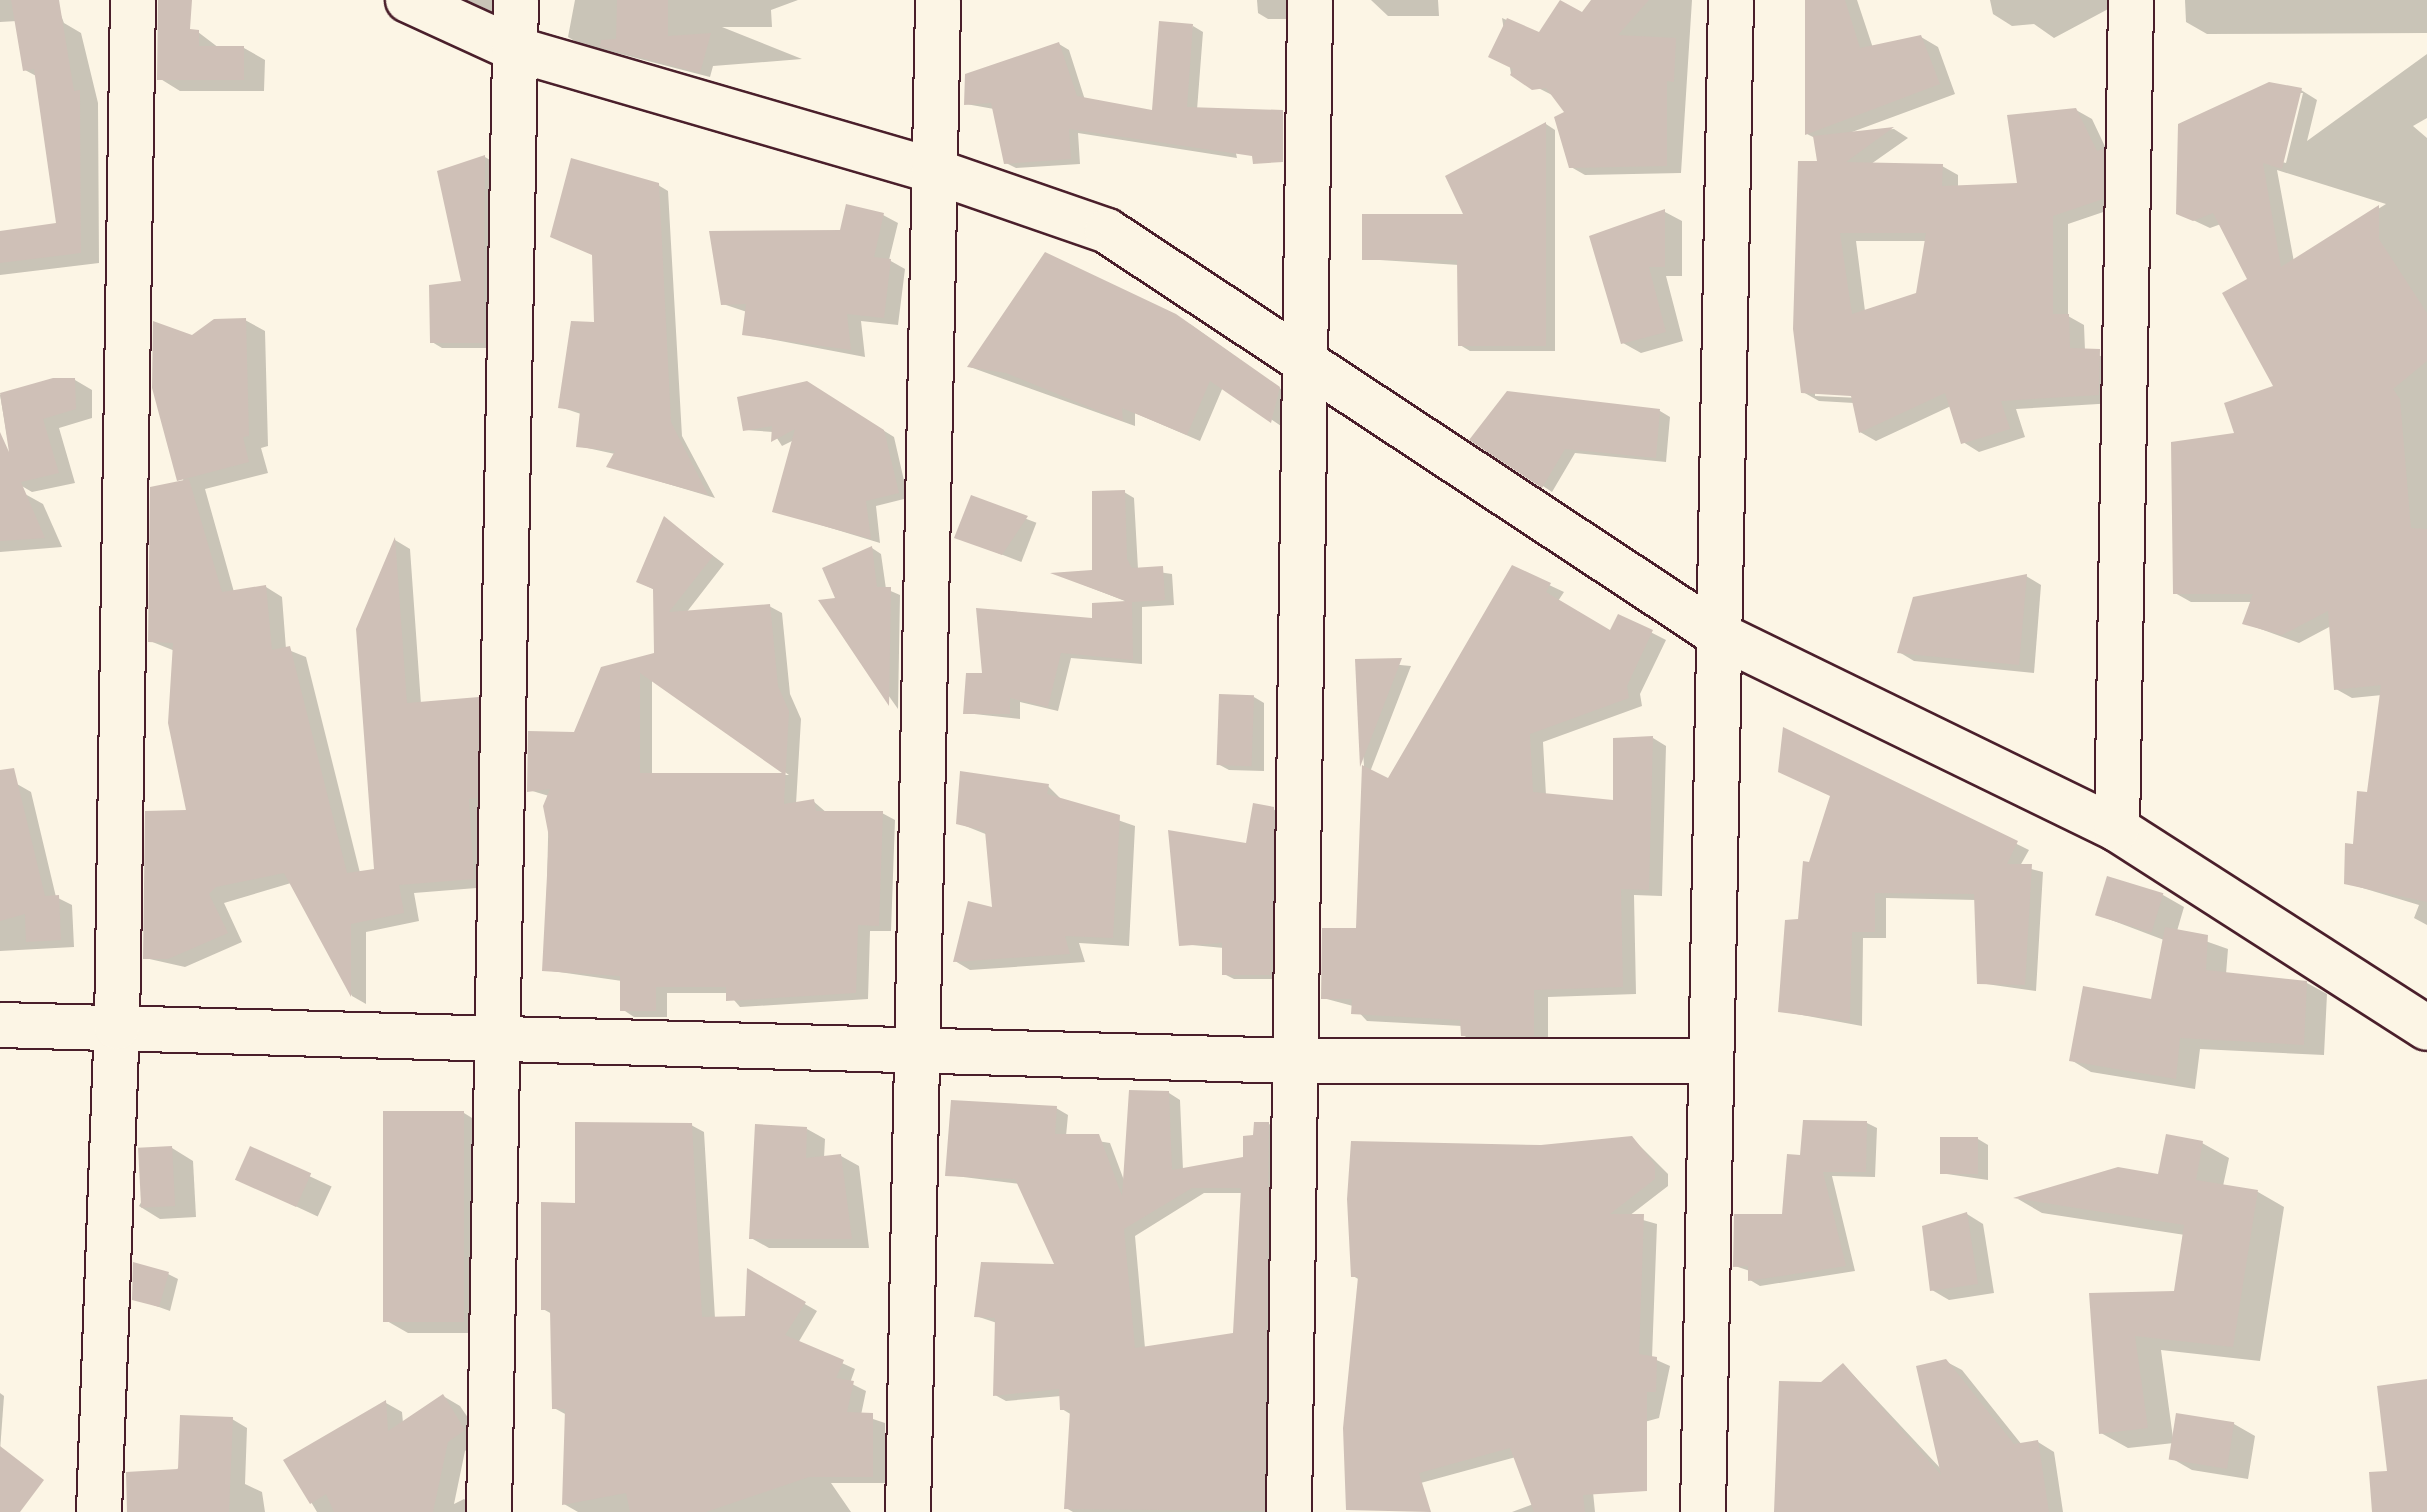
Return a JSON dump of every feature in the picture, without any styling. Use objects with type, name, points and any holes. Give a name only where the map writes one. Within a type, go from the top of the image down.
[{"type":"street","points":[[99,1512],[117,1027],[133,0]]},
{"type":"street","points":[[408,0],[515,49],[934,171],[1107,231],[1305,358],[1719,635],[2117,829],[2427,1028]]},
{"type":"street","points":[[489,1512],[516,0]]},
{"type":"street","points":[[908,1512],[938,0]]},
{"type":"street","points":[[1289,1512],[1310,0]]},
{"type":"street","points":[[1703,1512],[1731,0]]},
{"type":"street","points":[[2117,829],[2131,0]]},
{"type":"street","points":[[0,1025],[497,1035],[1296,1061],[1711,1061]]},
{"type":"building","points":[[11,0],[59,0],[74,91],[80,90],[81,253],[0,263],[0,231],[56,223],[34,69],[23,71]]},
{"type":"building","points":[[158,0],[192,0],[190,29],[199,30],[199,46],[244,46],[244,80],[157,80]]},
{"type":"building","points":[[617,0],[668,0],[668,36],[711,33],[700,73],[600,47],[601,40],[616,39]]},
{"type":"building","points":[[1560,0],[1582,12],[1591,0],[1649,0],[1618,35],[1676,38],[1674,82],[1667,81],[1667,166],[1569,168],[1554,117],[1564,112],[1546,88],[1532,90],[1510,75],[1513,69],[1488,57],[1507,18],[1539,32]]},
{"type":"building","points":[[1805,0],[1845,0],[1860,48],[1921,35],[1940,84],[1805,135]]},
{"type":"building","points":[[1159,21],[1193,24],[1187,107],[1283,110],[1283,162],[1253,164],[1252,156],[1069,129],[1071,159],[1004,164],[991,103],[964,105],[965,74],[1059,42],[1077,96],[1152,110]]},
{"type":"building","points":[[2269,82],[2302,88],[2282,169],[2263,163],[2281,267],[2379,205],[2379,239],[2427,313],[2427,361],[2393,389],[2400,399],[2411,528],[2427,529],[2427,902],[2344,884],[2345,843],[2353,844],[2357,791],[2367,792],[2381,685],[2334,690],[2328,611],[2282,635],[2242,624],[2253,594],[2173,594],[2171,442],[2234,433],[2224,403],[2273,386],[2222,293],[2247,279],[2213,213],[2193,221],[2176,214],[2178,124]]},
{"type":"building","points":[[2076,108],[2097,151],[2103,149],[2103,199],[2053,216],[2053,314],[2069,314],[2070,348],[2100,349],[2099,395],[2001,401],[2010,429],[1961,444],[1945,393],[1859,433],[1851,396],[1801,393],[1793,329],[1798,161],[1817,161],[1813,136],[1894,127],[1846,162],[1943,164],[1942,186],[2017,183],[2007,115]],"holes":[[[1840,233],[1926,233],[1916,293],[1852,314]]]},
{"type":"building","points":[[1546,122],[1546,346],[1458,346],[1457,260],[1362,260],[1362,214],[1463,214],[1445,176]]},
{"type":"building","points":[[485,155],[484,343],[430,343],[429,285],[461,281],[437,171]]},
{"type":"building","points":[[571,158],[659,183],[671,422],[708,495],[606,467],[615,451],[576,447],[580,411],[558,408],[571,321],[594,322],[592,255],[550,237]]},
{"type":"building","points":[[846,204],[884,213],[874,257],[891,259],[884,318],[847,314],[851,350],[742,335],[746,304],[721,305],[709,231],[840,230]]},
{"type":"building","points":[[1665,209],[1665,267],[1649,267],[1666,332],[1621,344],[1589,236]]},
{"type":"building","points":[[1045,252],[1176,314],[1280,387],[1271,423],[1210,381],[1187,435],[1122,408],[1123,421],[1006,373],[967,367]]},
{"type":"building","points":[[246,318],[249,436],[243,437],[249,462],[177,481],[152,388],[153,321],[192,335],[214,319]]},
{"type":"building","points":[[53,378],[75,378],[76,409],[43,419],[59,473],[21,482],[45,538],[0,541],[0,432],[9,452],[0,393]]},
{"type":"building","points":[[807,381],[884,430],[899,493],[866,501],[871,539],[772,512],[795,429],[771,442],[772,426],[743,431],[737,397]]},
{"type":"building","points":[[1507,391],[1660,409],[1656,458],[1565,449],[1542,488],[1469,440]]},
{"type":"building","points":[[189,479],[222,592],[266,585],[272,650],[290,646],[347,873],[374,869],[356,629],[395,537],[407,703],[479,697],[477,798],[469,799],[474,879],[399,885],[404,913],[351,924],[351,997],[284,873],[216,887],[209,894],[228,933],[168,959],[143,959],[145,811],[186,810],[168,723],[173,643],[148,642],[150,487]]},
{"type":"building","points":[[1125,490],[1127,559],[1132,568],[1163,566],[1165,600],[1132,602],[1133,660],[1061,653],[1048,707],[1010,698],[1010,714],[963,714],[966,673],[982,673],[976,608],[1092,618],[1092,603],[1126,601],[1050,573],[1092,570],[1092,491]]},
{"type":"building","points":[[971,495],[1028,516],[1002,555],[954,538]]},
{"type":"building","points":[[664,516],[713,556],[669,612],[770,604],[778,686],[789,711],[784,804],[814,799],[816,811],[883,811],[879,926],[858,925],[856,993],[726,1001],[726,987],[656,987],[656,1011],[620,1011],[620,976],[542,971],[549,837],[543,806],[550,789],[527,792],[528,731],[574,732],[601,667],[654,653],[653,589],[636,582]],"holes":[[[640,673],[782,773],[640,773]]]},
{"type":"building","points":[[872,546],[877,587],[891,587],[889,706],[818,600],[835,598],[822,568]]},
{"type":"building","points":[[1512,565],[1551,583],[1546,592],[1610,630],[1618,614],[1653,630],[1627,686],[1629,698],[1530,734],[1533,792],[1613,800],[1613,738],[1653,736],[1649,890],[1621,889],[1623,987],[1534,990],[1534,1036],[1461,1036],[1460,1020],[1351,1014],[1352,999],[1321,999],[1322,928],[1356,928],[1362,765],[1388,778]]},
{"type":"building","points":[[2027,574],[2019,665],[1897,653],[1913,597]]},
{"type":"building","points":[[1402,658],[1360,767],[1355,659]]},
{"type":"building","points":[[1219,694],[1254,695],[1252,766],[1217,765]]},
{"type":"building","points":[[1783,727],[2018,841],[2007,864],[2032,864],[2025,985],[1977,984],[1974,894],[1875,893],[1875,932],[1852,932],[1850,1021],[1778,1012],[1785,920],[1798,919],[1803,861],[1809,862],[1830,796],[1778,772]]},
{"type":"building","points":[[14,768],[45,896],[59,895],[61,940],[26,942],[25,914],[0,921],[0,770]]},
{"type":"building","points":[[960,771],[1049,784],[1047,794],[1120,815],[1113,938],[1065,936],[1070,954],[953,962],[968,901],[992,907],[985,831],[956,824]]},
{"type":"building","points":[[1253,803],[1274,807],[1271,975],[1222,975],[1222,943],[1179,946],[1168,830],[1246,843]]},
{"type":"building","points":[[2107,876],[2163,893],[2151,932],[2095,915]]},
{"type":"building","points":[[2165,927],[2208,935],[2206,970],[2307,981],[2304,1045],[2180,1038],[2176,1079],[2069,1061],[2083,986],[2151,999]]},
{"type":"building","points":[[1129,1090],[1169,1091],[1172,1170],[1243,1157],[1243,1136],[1253,1135],[1254,1122],[1269,1122],[1264,1511],[1064,1509],[1070,1410],[1060,1410],[1059,1389],[993,1396],[995,1318],[974,1317],[981,1262],[1054,1264],[1015,1179],[945,1176],[951,1100],[1057,1106],[1055,1134],[1099,1134],[1122,1196]],"holes":[[[1192,1188],[1241,1188],[1233,1333],[1135,1348],[1124,1229]]]},
{"type":"building","points":[[383,1111],[464,1111],[464,1322],[383,1322]]},
{"type":"building","points":[[1803,1120],[1867,1121],[1866,1172],[1823,1172],[1846,1266],[1748,1281],[1748,1266],[1733,1267],[1734,1214],[1782,1214],[1787,1154],[1800,1155]]},
{"type":"building","points":[[575,1122],[692,1123],[702,1317],[745,1316],[747,1268],[806,1302],[785,1335],[844,1360],[836,1378],[854,1381],[847,1412],[873,1413],[873,1477],[809,1477],[706,1512],[630,1512],[626,1493],[562,1505],[565,1409],[552,1409],[550,1310],[541,1310],[541,1202],[575,1203]]},
{"type":"building","points":[[755,1124],[807,1127],[806,1158],[841,1154],[852,1239],[749,1239]]},
{"type":"building","points":[[2166,1134],[2203,1141],[2196,1180],[2258,1190],[2233,1347],[2135,1336],[2148,1428],[2099,1434],[2089,1293],[2174,1291],[2184,1225],[2013,1198],[2118,1167],[2158,1174]]},
{"type":"building","points":[[1632,1136],[1655,1165],[1655,1179],[1610,1214],[1644,1214],[1639,1354],[1657,1357],[1656,1392],[1647,1392],[1647,1491],[1583,1495],[1585,1512],[1534,1512],[1510,1448],[1419,1473],[1431,1512],[1346,1510],[1343,1428],[1358,1277],[1351,1277],[1347,1199],[1351,1141],[1541,1145]]},
{"type":"building","points":[[1940,1137],[1978,1137],[1978,1174],[1940,1174]]},
{"type":"building","points":[[172,1146],[175,1206],[141,1208],[138,1148]]},
{"type":"building","points":[[250,1146],[311,1173],[296,1207],[235,1180]]},
{"type":"building","points":[[1967,1212],[1978,1284],[1930,1291],[1922,1226]]},
{"type":"building","points":[[133,1262],[169,1272],[159,1307],[132,1300]]},
{"type":"building","points":[[1946,1359],[2014,1444],[2038,1440],[2049,1512],[1774,1512],[1779,1381],[1821,1382],[1843,1363],[1941,1475],[1916,1366]]},
{"type":"building","points":[[2427,1379],[2427,1512],[2372,1512],[2369,1472],[2387,1471],[2377,1386]]},
{"type":"building","points":[[443,1394],[465,1430],[448,1442],[433,1512],[334,1512],[326,1494],[310,1504],[283,1460],[386,1400],[388,1431]]},
{"type":"building","points":[[2176,1413],[2234,1422],[2227,1469],[2169,1459]]},
{"type":"building","points":[[180,1415],[233,1417],[229,1512],[127,1512],[126,1472],[178,1469]]},
{"type":"building","points":[[0,1446],[44,1480],[20,1512],[0,1512]]}]
